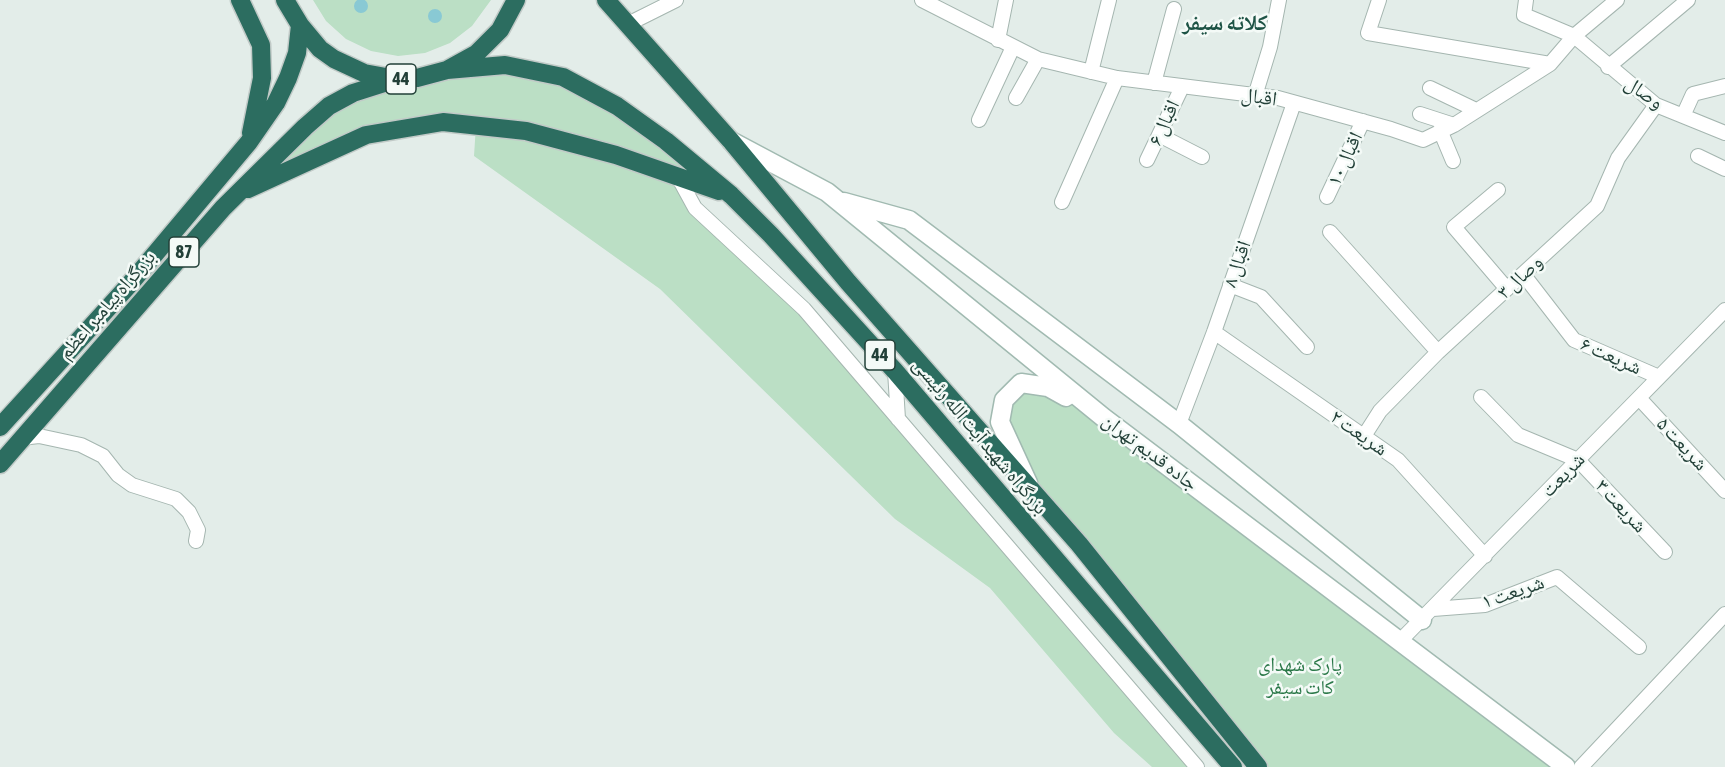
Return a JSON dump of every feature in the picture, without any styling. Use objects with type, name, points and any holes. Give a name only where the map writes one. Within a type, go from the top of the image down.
[{"type":"highway","points":[[240,0],[261,45],[262,78],[249,142]]},
{"type":"highway","name":"44","points":[[285,0],[300,25],[320,48],[341,63],[364,73],[397,79],[417,78],[447,70],[476,54],[489,43],[509,15],[516,0]]},
{"type":"highway","name":"بزرگراه شهید آیت الله رئیسی","points":[[606,0],[731,141],[848,282],[1078,544],[1258,767]]},
{"type":"highway","name":"بزرگراه پیامبر اعظم","points":[[0,427],[129,285],[249,142],[276,103],[288,78],[297,53],[300,25]]},
{"type":"highway","name":"بزرگراه شهید آیت الله رئیسی","points":[[447,70],[505,65],[563,77],[620,108],[666,141],[731,195],[783,246],[895,371],[1233,767]]},
{"type":"highway","name":"بزرگراه پیامبر اعظم","points":[[0,464],[235,195],[329,106],[353,93],[397,79]]},
{"type":"highway","points":[[235,195],[366,135],[443,122],[526,131],[616,155],[731,195]]},
{"type":"highway","points":[[1209,739],[1217,741],[1222,739],[1225,726]]},
{"type":"main road","name":"جاده قدیم تهران","points":[[731,141],[827,192],[1104,418],[1401,640],[1566,767]]},
{"type":"main road","points":[[837,201],[909,220],[1427,614]]},
{"type":"main road","points":[[1031,490],[1000,422],[1005,400],[1021,383],[1048,387],[1104,418]]},
{"type":"street","points":[[628,24],[676,0]]},
{"type":"street","name":"اقبال","points":[[922,0],[944,5],[998,40],[1038,59],[1117,78],[1294,103],[1423,140],[1454,125],[1550,64],[1574,36],[1617,0]]},
{"type":"street","points":[[998,40],[1005,0]]},
{"type":"street","points":[[1091,72],[1109,0]]},
{"type":"street","points":[[1256,96],[1270,47],[1279,0]]},
{"type":"street","points":[[1379,0],[1368,33],[1550,64]]},
{"type":"street","name":"وصال","points":[[1526,0],[1524,15],[1574,36],[1608,67],[1656,105],[1725,133]]},
{"type":"street","points":[[1608,67],[1688,0]]},
{"type":"street","points":[[1154,83],[1174,9]]},
{"type":"street","points":[[979,120],[1013,48]]},
{"type":"street","points":[[1016,98],[1038,59]]},
{"type":"street","points":[[1062,201],[1117,78]]},
{"type":"street","points":[[1683,117],[1693,94],[1725,86]]},
{"type":"street","name":"اقبال ۶","points":[[1147,160],[1182,87]]},
{"type":"street","points":[[1430,88],[1476,110]]},
{"type":"street","name":"اقبال ۸","points":[[1179,424],[1214,332],[1294,103]]},
{"type":"street","name":"وصال ۳","points":[[1364,436],[1380,411],[1438,352],[1597,206],[1618,158],[1656,105]]},
{"type":"street","points":[[1420,114],[1454,125]]},
{"type":"street","name":"اقبال ۱۰","points":[[1327,197],[1363,121]]},
{"type":"street","points":[[1440,130],[1454,161]]},
{"type":"street","points":[[1159,135],[1202,157]]},
{"type":"street","points":[[1698,156],[1725,169]]},
{"type":"street","points":[[678,177],[695,208],[804,309],[1197,767]]},
{"type":"street","points":[[1498,190],[1454,227],[1507,289]]},
{"type":"street","points":[[1330,232],[1438,352]]},
{"type":"street","name":"شریعت ۶","points":[[1523,274],[1574,340],[1659,377]]},
{"type":"street","points":[[1230,285],[1261,297],[1307,347]]},
{"type":"street","name":"شریعت","points":[[1401,640],[1725,310]]},
{"type":"street","name":"شریعت ۲","points":[[1214,332],[1398,460],[1485,556]]},
{"type":"street","points":[[895,371],[898,419]]},
{"type":"street","points":[[1481,397],[1518,435],[1578,460]]},
{"type":"street","name":"شریعت ۵","points":[[1639,398],[1725,491]]},
{"type":"street","points":[[21,438],[39,436],[81,445],[103,456],[118,475],[132,485],[176,500],[189,512],[198,530],[196,541]]},
{"type":"street","name":"شریعت ۳","points":[[1578,460],[1665,552]]},
{"type":"street","name":"شریعت ۱","points":[[1427,614],[1485,605],[1557,577],[1639,647]]},
{"type":"street","points":[[1581,767],[1725,615]]},
{"type":"green space","points":[[313,0],[491,0],[472,26],[450,43],[425,53],[398,56],[371,51],[346,39],[326,21]]},
{"type":"green space","points":[[447,70],[563,77],[714,181],[679,177],[695,208],[804,309],[1197,767],[1152,767],[1114,733],[990,588],[895,519],[660,289],[474,156],[476,125],[366,135],[235,195],[329,106]]},
{"type":"green space","name":"پارک شهدای کات سیفر","points":[[1021,383],[1048,387],[1104,418],[1566,767],[1258,767],[1031,491],[1000,422]]},
{"type":"water","points":[[358,-1],[364,-1],[368,6],[364,13],[358,13],[354,9],[354,3]]},
{"type":"water","points":[[432,9],[438,9],[442,16],[438,23],[432,23],[428,19],[428,13]]},
{"type":"district","name":"کلاته سیفر","points":[[1225,23]]}]
